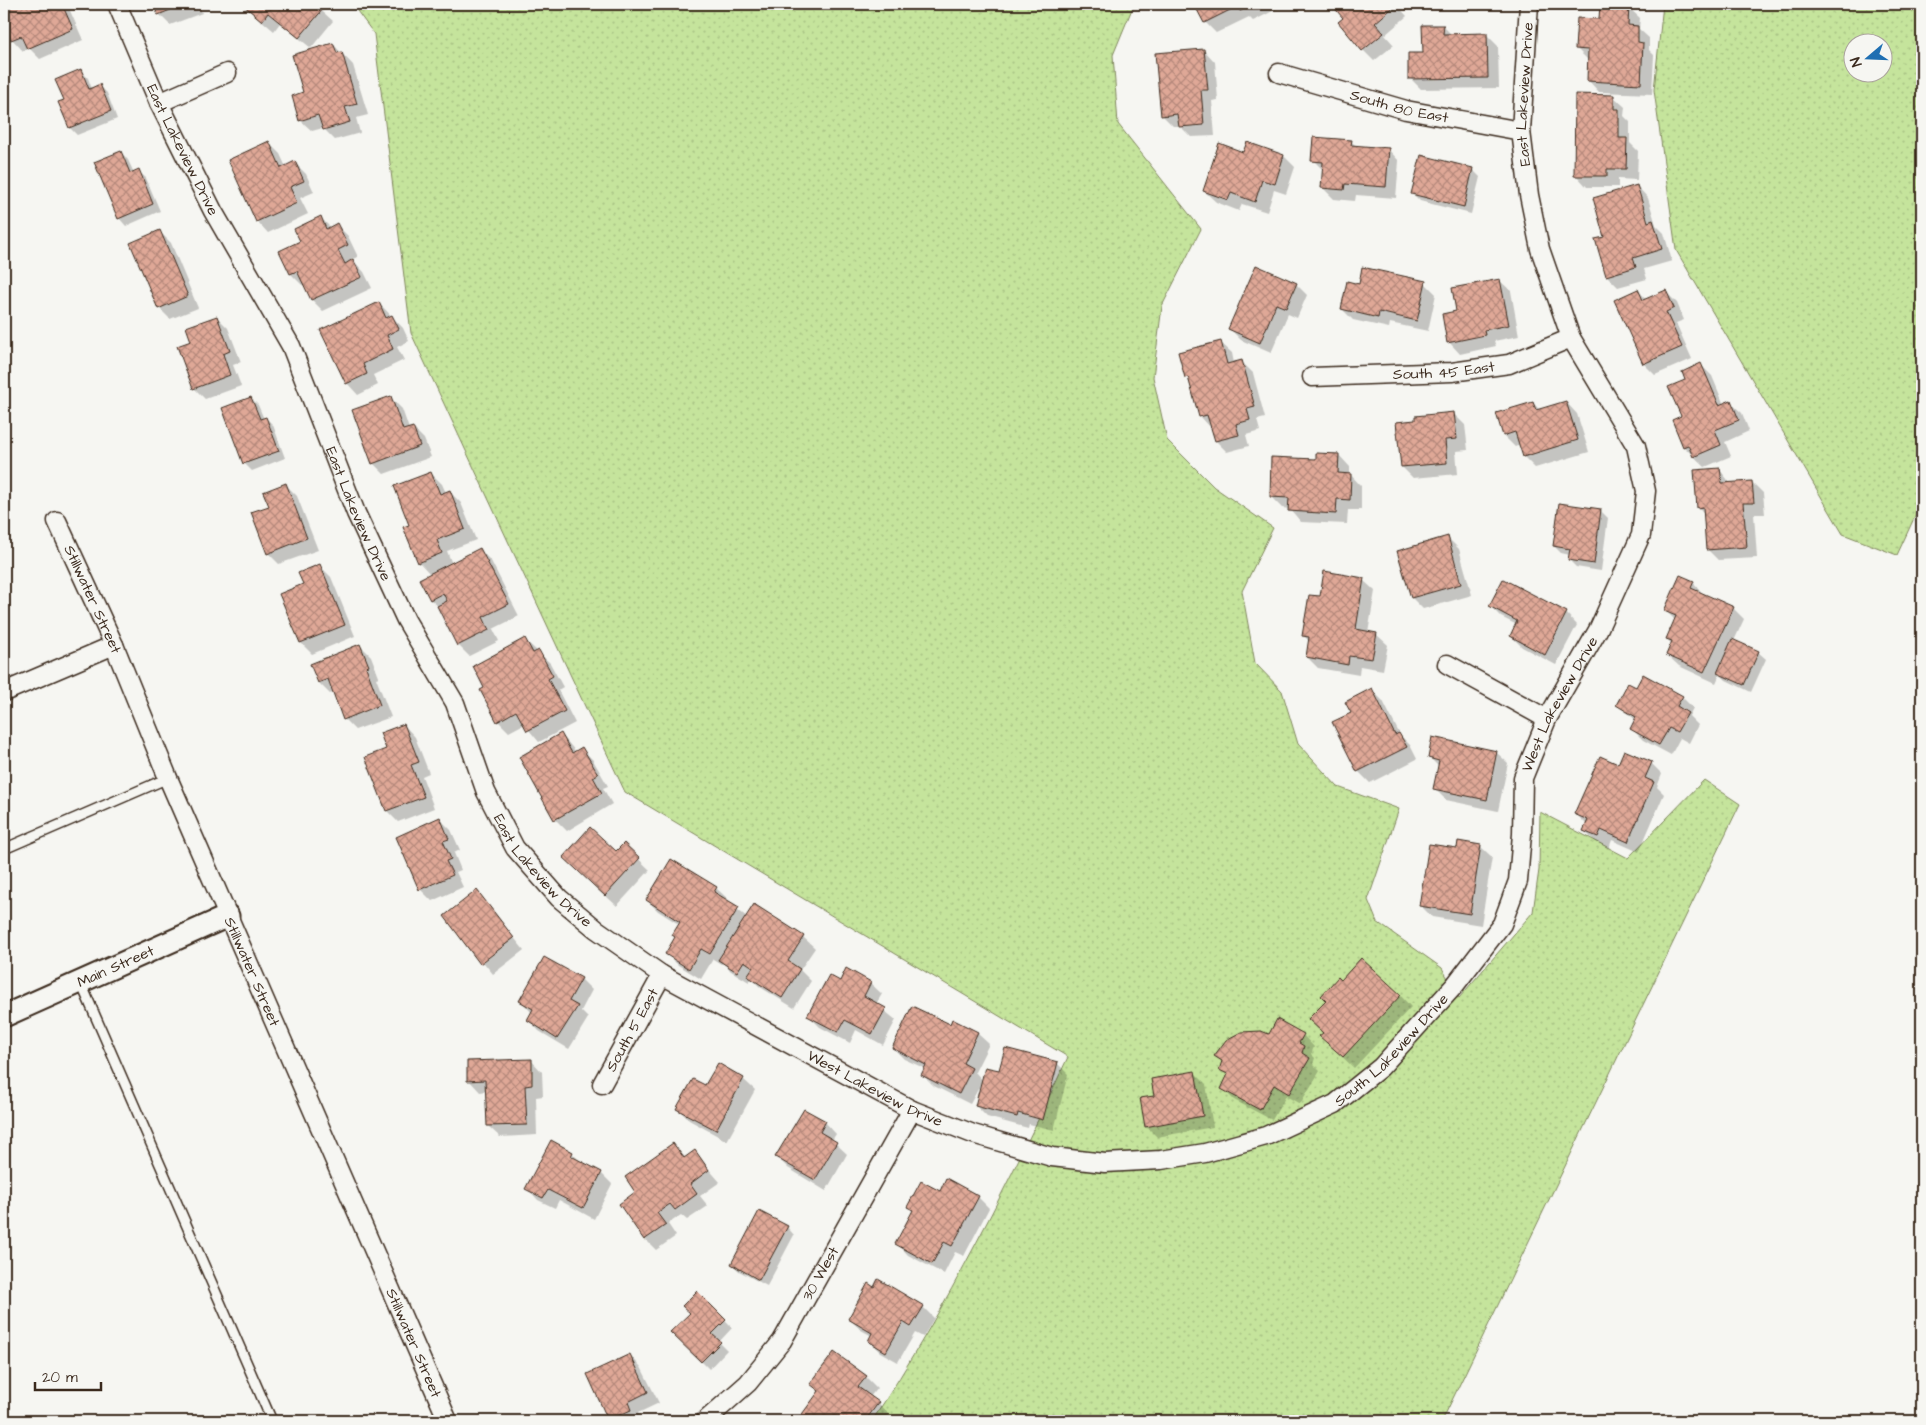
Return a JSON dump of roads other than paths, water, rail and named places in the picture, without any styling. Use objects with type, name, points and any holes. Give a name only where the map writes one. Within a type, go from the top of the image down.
[{"type":"street","name":"East Lakeview Drive","points":[[117,4],[159,103],[213,211],[291,346],[356,513],[406,620],[455,702],[486,792],[515,848],[559,898],[596,929],[662,975]]},
{"type":"street","name":"East Lakeview Drive","points":[[1529,4],[1521,131],[1529,195],[1540,249],[1571,338],[1636,446],[1646,491],[1641,535],[1598,630]]},
{"type":"street","name":"South 80 East","points":[[1279,73],[1406,110],[1521,131]]},
{"type":"street","points":[[159,103],[227,74]]},
{"type":"street","name":"South 45 East","points":[[1312,377],[1452,372],[1509,364],[1571,338]]},
{"type":"street","name":"Stillwater Street","points":[[57,521],[114,645],[168,778],[448,1421]]},
{"type":"street","name":"West Lakeview Drive","points":[[1523,778],[1547,719],[1598,630]]},
{"type":"street","points":[[4,692],[114,645]]},
{"type":"street","points":[[1447,664],[1547,719]]},
{"type":"street","name":"South Lakeview Drive","points":[[1105,1163],[1161,1160],[1205,1153],[1266,1136],[1335,1104],[1381,1067],[1455,985],[1502,924],[1518,880],[1522,834],[1523,778]]},
{"type":"street","name":"Main Street","points":[[4,1016],[228,916]]},
{"type":"street","name":"South 5 East","points":[[602,1084],[662,975]]},
{"type":"street","name":"West Lakeview Drive","points":[[662,975],[912,1110],[973,1134],[1052,1157],[1105,1163]]},
{"type":"street","name":"30 West","points":[[705,1421],[748,1383],[782,1341],[912,1110]]},
{"type":"lane","points":[[4,849],[168,778]]},
{"type":"lane","points":[[80,981],[272,1421]]}]
